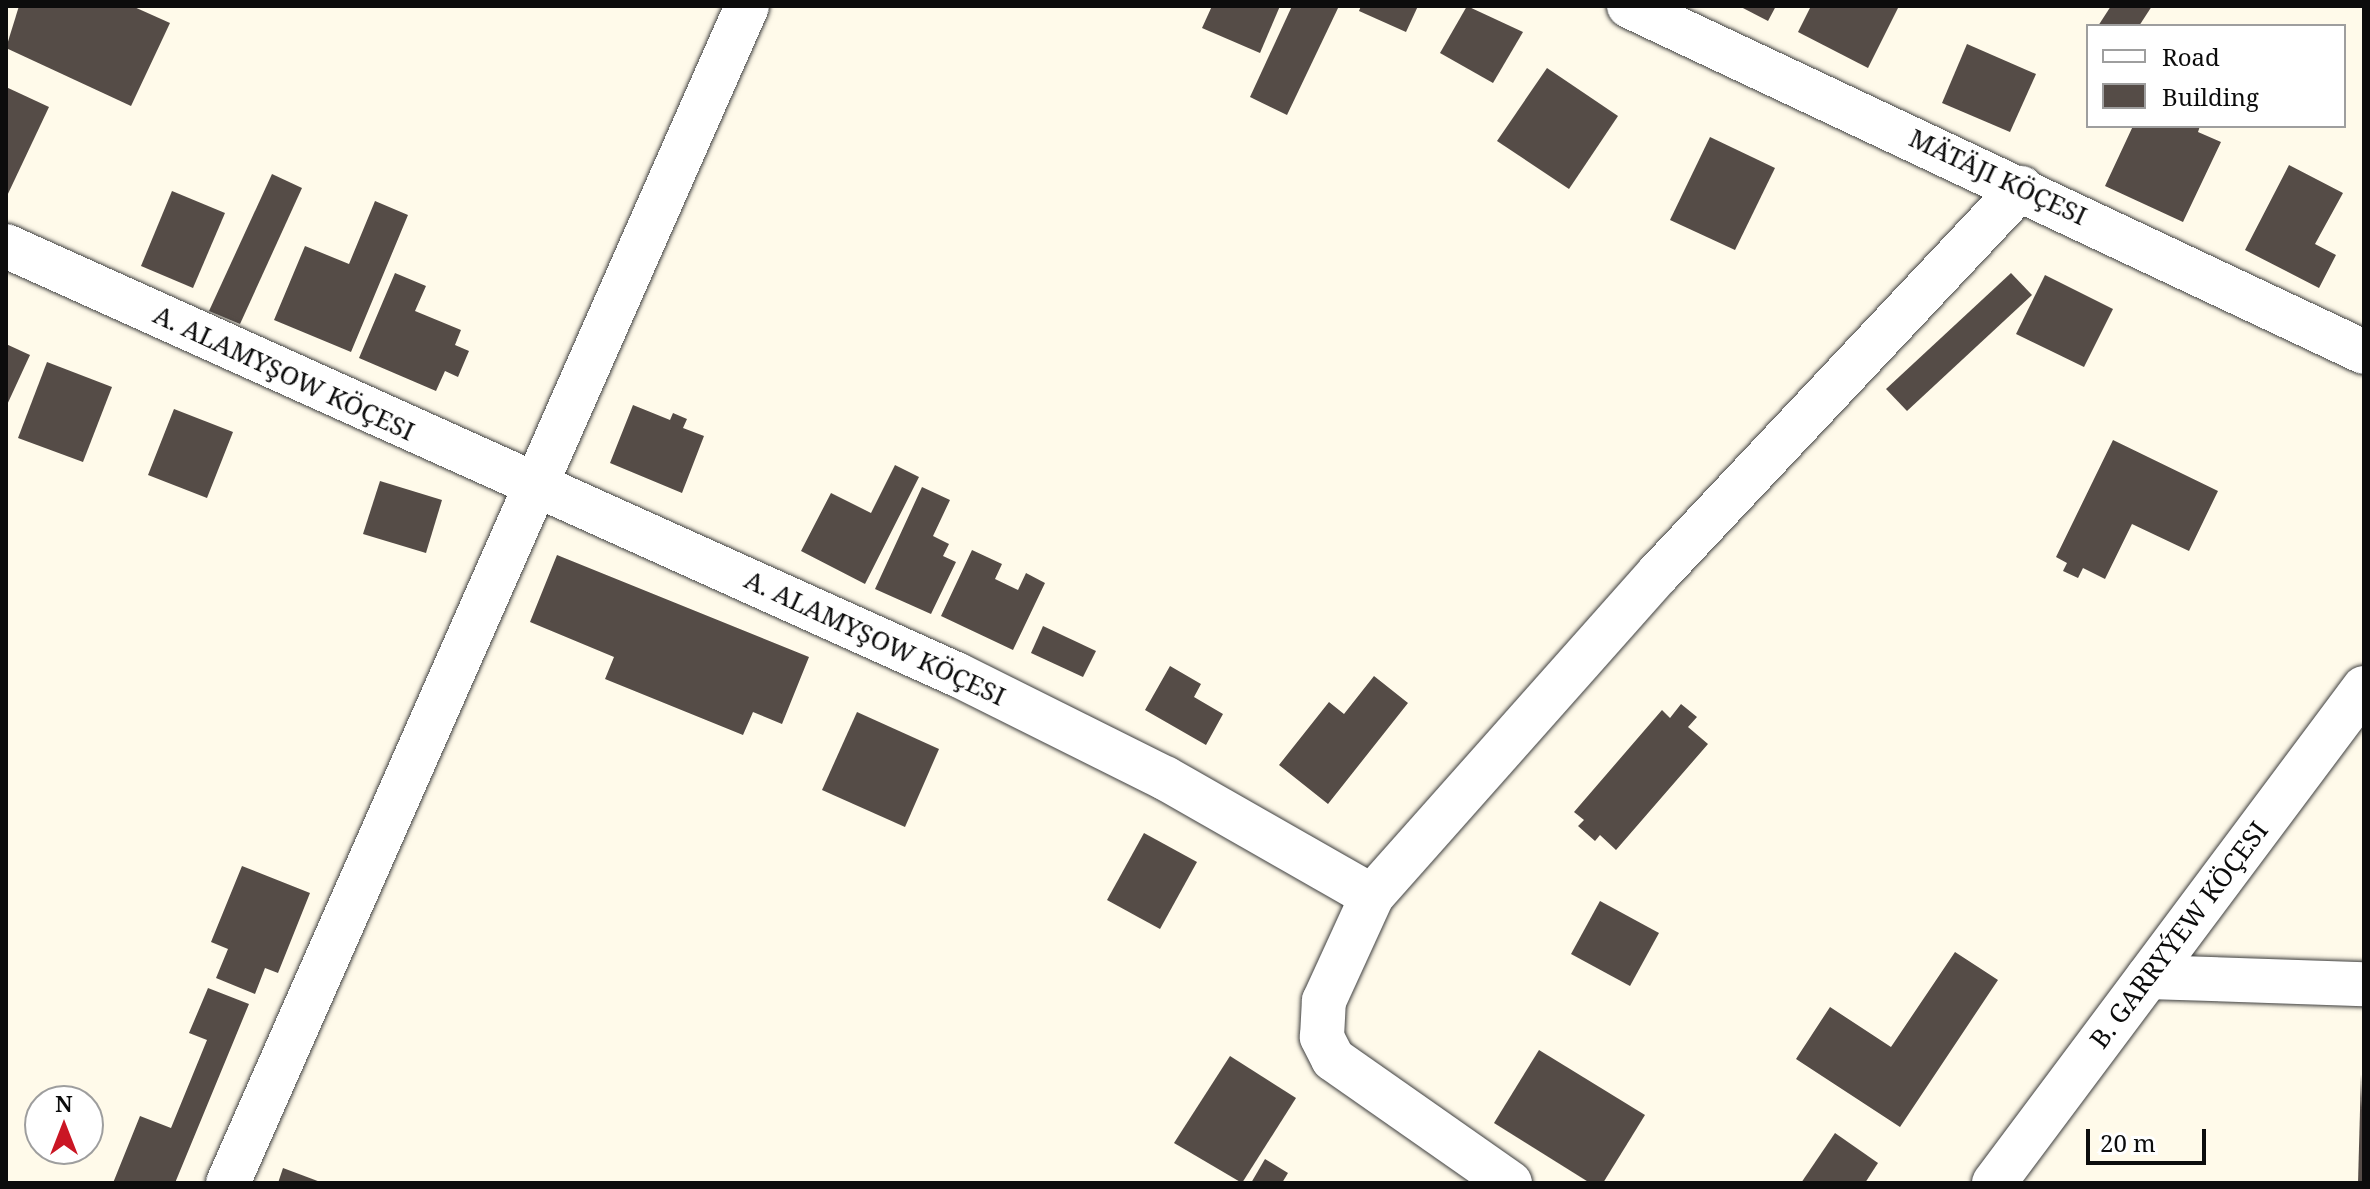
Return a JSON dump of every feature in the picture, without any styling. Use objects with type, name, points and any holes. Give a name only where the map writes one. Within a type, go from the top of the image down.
[{"type":"street","points":[[228,1183],[747,6]]},
{"type":"street","name":"MÄTÄJI KÖÇESI","points":[[1629,6],[2364,352]]},
{"type":"street","points":[[1510,1183],[1333,1059],[1322,1037],[1324,1001],[1372,896],[1658,574],[2021,188]]},
{"type":"street","name":"A. ALAMYŞOW KÖÇESI","points":[[6,246],[534,489],[736,572],[958,675],[1165,778],[1372,896]]},
{"type":"street","name":"B. GARRYÝEW KÖÇESI","points":[[1994,1183],[2364,688]]},
{"type":"street","points":[[2148,977],[2364,984]]},
{"type":"building","points":[[19,6],[132,6],[170,23],[131,106],[6,48]]},
{"type":"building","points":[[1212,6],[1280,6],[1260,53],[1202,28]]},
{"type":"building","points":[[1292,6],[1339,6],[1287,115],[1250,97]]},
{"type":"building","points":[[1361,6],[1418,6],[1406,32],[1359,11]]},
{"type":"building","points":[[1467,6],[1523,32],[1493,83],[1440,53]]},
{"type":"building","points":[[1739,6],[1776,6],[1768,21]]},
{"type":"building","points":[[1811,6],[1899,6],[1868,68],[1798,32]]},
{"type":"building","points":[[2111,6],[2152,6],[2140,24],[2099,24]]},
{"type":"building","points":[[1967,44],[2036,74],[2010,132],[1942,103]]},
{"type":"building","points":[[1547,68],[1618,116],[1569,189],[1497,141]]},
{"type":"building","points":[[6,87],[49,107],[6,198]]},
{"type":"building","points":[[2132,128],[2199,128],[2198,132],[2221,142],[2183,222],[2105,186]]},
{"type":"building","points":[[1710,137],[1775,168],[1735,250],[1670,220]]},
{"type":"building","points":[[2289,165],[2343,193],[2315,244],[2336,255],[2319,288],[2245,250]]},
{"type":"building","points":[[272,174],[302,188],[240,324],[209,311]]},
{"type":"building","points":[[172,191],[225,213],[193,288],[141,266]]},
{"type":"building","points":[[375,201],[408,215],[351,352],[274,320],[305,246],[349,264]]},
{"type":"building","points":[[395,273],[426,286],[415,311],[461,330],[455,345],[469,351],[458,377],[445,371],[436,391],[359,358]]},
{"type":"building","points":[[2011,273],[2032,295],[1907,411],[1886,389]]},
{"type":"building","points":[[2045,275],[2113,309],[2084,367],[2016,334]]},
{"type":"building","points":[[6,344],[30,355],[6,407]]},
{"type":"building","points":[[47,362],[112,387],[83,462],[18,438]]},
{"type":"building","points":[[633,405],[670,420],[673,413],[687,419],[683,428],[704,436],[682,493],[610,463]]},
{"type":"building","points":[[174,409],[233,432],[207,498],[148,475]]},
{"type":"building","points":[[2113,440],[2218,491],[2189,551],[2132,524],[2105,579],[2083,568],[2078,578],[2063,571],[2067,563],[2056,557]]},
{"type":"building","points":[[895,465],[919,477],[865,584],[801,551],[831,493],[871,513]]},
{"type":"building","points":[[380,481],[442,500],[426,553],[363,534]]},
{"type":"building","points":[[922,487],[950,500],[933,536],[949,544],[943,556],[956,562],[931,614],[875,589]]},
{"type":"building","points":[[972,550],[1002,564],[995,579],[1018,590],[1026,573],[1045,583],[1013,650],[941,616]]},
{"type":"building","points":[[557,555],[809,657],[782,724],[753,712],[743,735],[605,679],[614,657],[530,622]]},
{"type":"building","points":[[1043,626],[1096,651],[1083,677],[1031,653]]},
{"type":"building","points":[[1170,666],[1201,684],[1194,697],[1223,714],[1206,745],[1145,710]]},
{"type":"building","points":[[1374,676],[1408,703],[1328,804],[1279,765],[1329,702],[1344,714]]},
{"type":"building","points":[[1681,704],[1697,717],[1688,727],[1708,744],[1616,850],[1600,835],[1595,841],[1578,826],[1584,820],[1574,812],[1662,710],[1670,718]]},
{"type":"building","points":[[857,712],[939,749],[905,827],[822,790]]},
{"type":"building","points":[[1144,833],[1197,862],[1160,929],[1107,900]]},
{"type":"building","points":[[242,866],[310,893],[278,973],[265,968],[255,994],[216,978],[228,949],[211,942]]},
{"type":"building","points":[[1600,901],[1659,933],[1630,986],[1571,954]]},
{"type":"building","points":[[1955,952],[1998,980],[1900,1127],[1796,1059],[1830,1007],[1891,1047]]},
{"type":"building","points":[[208,988],[249,1004],[175,1183],[113,1183],[140,1116],[171,1128],[207,1040],[189,1033]]},
{"type":"building","points":[[1539,1050],[1645,1115],[1603,1183],[1590,1183],[1494,1123]]},
{"type":"building","points":[[1230,1056],[1296,1098],[1242,1183],[1174,1143]]},
{"type":"building","points":[[2361,1074],[2364,1183],[2358,1183]]},
{"type":"building","points":[[1835,1133],[1878,1163],[1865,1183],[1801,1183]]},
{"type":"building","points":[[1265,1159],[1288,1173],[1282,1183],[1251,1183]]},
{"type":"building","points":[[283,1168],[323,1183],[278,1183]]}]
